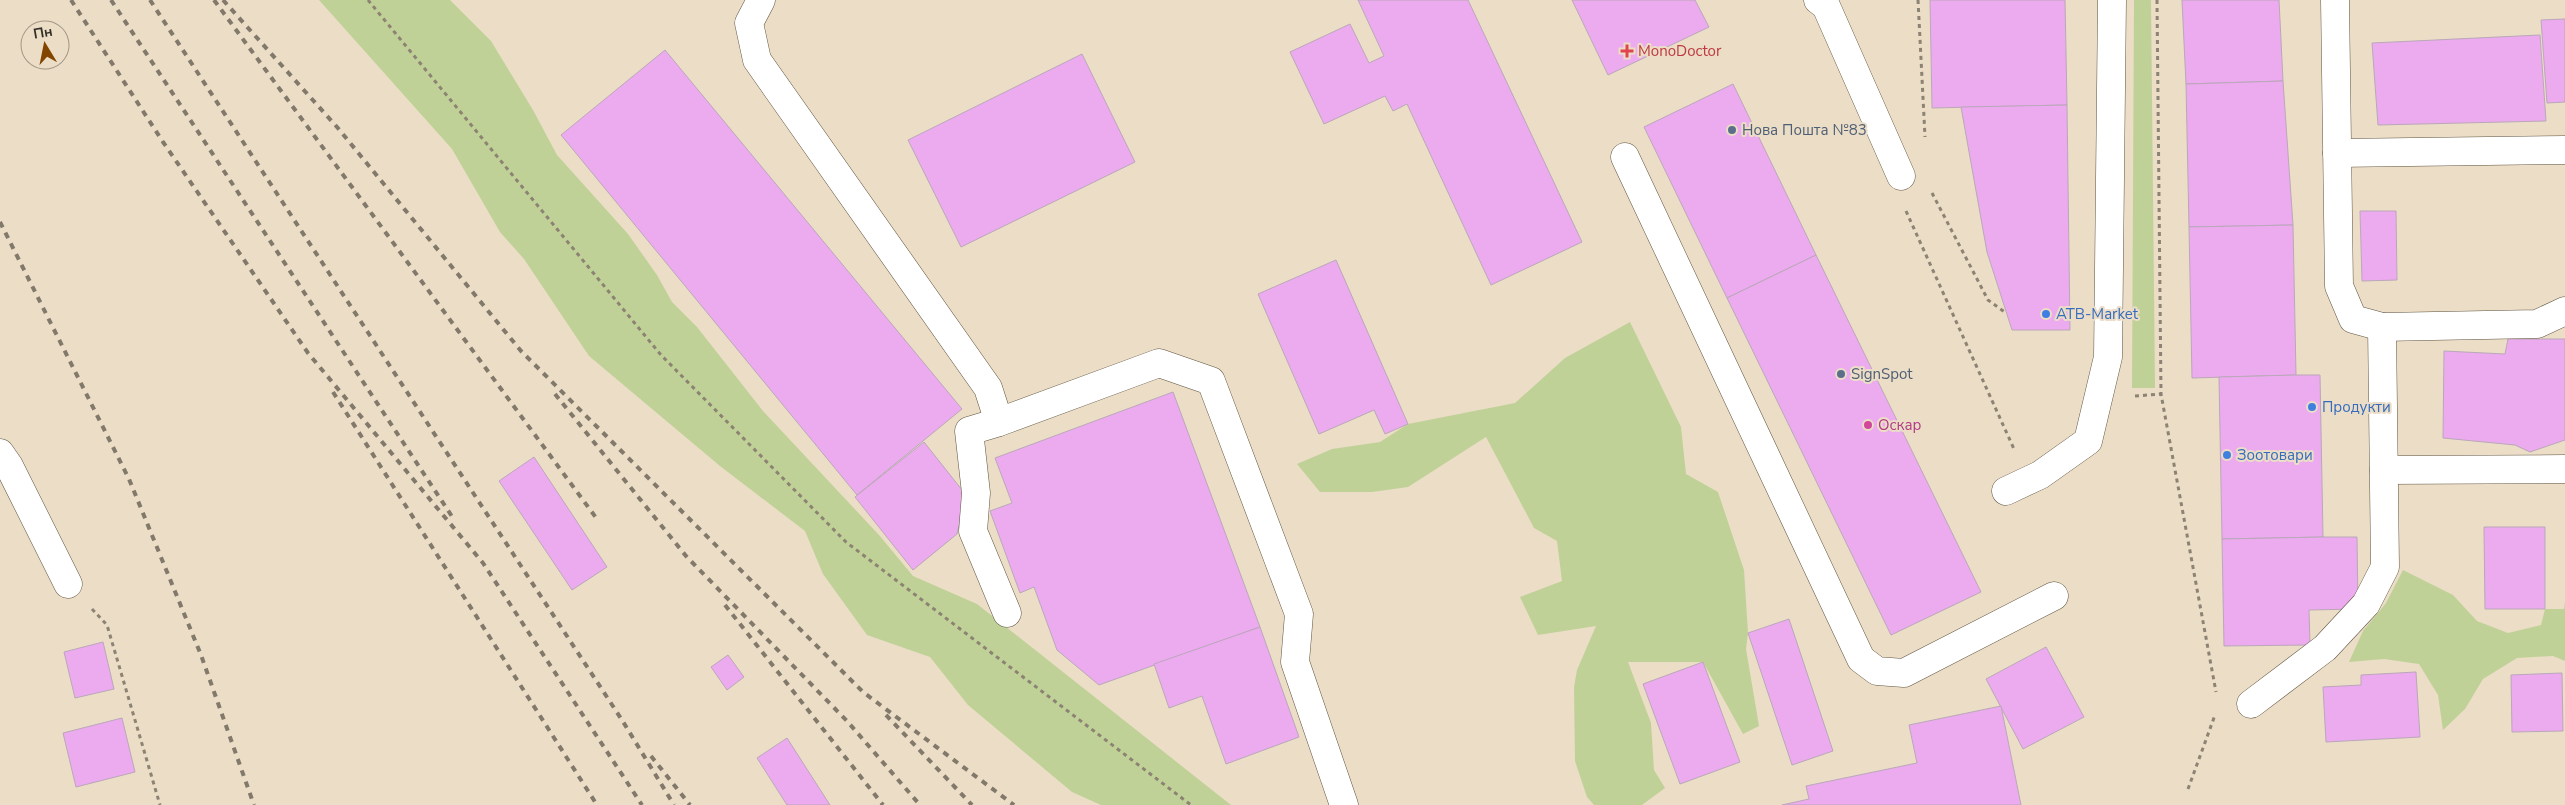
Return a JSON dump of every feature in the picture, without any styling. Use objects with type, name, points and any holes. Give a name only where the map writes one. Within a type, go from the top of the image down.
[{"type":"street","points":[[761,0],[749,23],[757,60],[988,388],[999,422]]},
{"type":"street","points":[[1818,0],[1826,6],[1901,176]]},
{"type":"street","points":[[2006,491],[2040,475],[2088,441],[2108,357],[2112,0]]},
{"type":"street","points":[[2335,0],[2339,286],[2353,319],[2382,327],[2537,324],[2565,311]]},
{"type":"street","points":[[2337,153],[2565,150]]},
{"type":"street","points":[[1625,157],[1861,659],[1877,672],[1904,673],[2054,596]]},
{"type":"street","points":[[2251,704],[2325,648],[2366,604],[2385,567],[2382,327]]},
{"type":"street","points":[[1007,613],[973,531],[976,493],[969,431],[999,422],[1159,363],[1212,381],[1299,614],[1295,662],[1344,805]]},
{"type":"street","points":[[0,454],[9,466],[68,584]]},
{"type":"street","points":[[2384,470],[2565,469]]},
{"type":"path","points":[[368,0],[661,354],[846,542],[1191,805]]},
{"type":"path","points":[[1918,0],[1925,145]]},
{"type":"path","points":[[2157,0],[2161,394],[2217,696]]},
{"type":"path","points":[[1931,192],[1988,300],[2006,313]]},
{"type":"path","points":[[1903,205],[2014,450]]},
{"type":"path","points":[[68,584],[107,625],[160,805]]},
{"type":"path","points":[[2188,788],[2215,714]]},
{"type":"green space","points":[[319,0],[450,0],[491,41],[533,110],[557,155],[628,234],[657,275],[672,302],[697,327],[763,411],[879,535],[913,576],[977,604],[1231,805],[1101,805],[1072,792],[968,705],[930,657],[867,635],[823,574],[805,531],[720,466],[589,356],[524,259],[500,232],[452,149]]},
{"type":"green space","points":[[2134,0],[2151,0],[2155,388],[2132,388]]},
{"type":"green space","points":[[1630,322],[1681,427],[1686,474],[1718,492],[1744,570],[1748,633],[1746,649],[1759,726],[1743,734],[1703,662],[1628,662],[1651,723],[1654,770],[1665,788],[1642,805],[1594,805],[1587,797],[1575,761],[1574,687],[1577,670],[1596,626],[1538,635],[1520,597],[1562,581],[1557,541],[1534,528],[1486,437],[1408,487],[1372,492],[1320,492],[1297,464],[1332,449],[1380,442],[1408,424],[1515,403],[1565,358]]},
{"type":"green space","points":[[2403,570],[2453,595],[2477,621],[2508,633],[2541,625],[2545,609],[2564,609],[2565,602],[2565,661],[2553,656],[2517,658],[2483,679],[2465,709],[2443,730],[2438,695],[2419,664],[2384,659],[2349,662],[2363,631],[2386,603]]},
{"type":"building","points":[[1358,0],[1468,0],[1582,242],[1491,285],[1407,104],[1393,111],[1385,96],[1324,124],[1290,52],[1350,24],[1369,63],[1384,56]]},
{"type":"building","name":"MonoDoctor","points":[[1572,0],[1695,0],[1709,27],[1608,75]]},
{"type":"building","points":[[1930,0],[2065,0],[2067,105],[1932,108]]},
{"type":"building","points":[[2182,0],[2279,0],[2283,81],[2186,84]]},
{"type":"building","points":[[2565,19],[2565,102],[2547,103],[2541,20]]},
{"type":"building","points":[[2540,35],[2546,121],[2378,125],[2372,43]]},
{"type":"building","points":[[665,50],[962,409],[857,495],[561,135]]},
{"type":"building","points":[[1082,54],[1135,162],[961,247],[908,140]]},
{"type":"building","points":[[2283,81],[2293,225],[2189,227],[2186,84]]},
{"type":"building","points":[[1733,84],[1816,255],[1727,298],[1644,127]]},
{"type":"building","points":[[2067,105],[2070,330],[2012,330],[1987,252],[1961,107]]},
{"type":"building","points":[[2360,211],[2396,211],[2397,280],[2362,281]]},
{"type":"building","points":[[2293,225],[2296,375],[2192,378],[2189,227]]},
{"type":"building","points":[[1816,255],[1981,592],[1891,635],[1727,298]]},
{"type":"building","points":[[1336,260],[1408,424],[1385,434],[1374,410],[1319,434],[1258,294]]},
{"type":"building","points":[[2508,339],[2565,339],[2565,440],[2530,452],[2515,445],[2443,438],[2444,351],[2505,354]]},
{"type":"building","points":[[2320,375],[2323,537],[2222,539],[2219,377]]},
{"type":"building","points":[[1173,392],[1260,627],[1099,685],[1057,650],[1034,587],[1020,593],[990,511],[1012,503],[995,458]]},
{"type":"building","points":[[924,442],[966,495],[957,534],[913,570],[855,497]]},
{"type":"building","points":[[534,457],[607,567],[572,590],[499,481]]},
{"type":"building","points":[[2484,527],[2545,527],[2545,609],[2485,609]]},
{"type":"building","points":[[2357,537],[2358,609],[2309,610],[2310,645],[2224,646],[2222,539]]},
{"type":"building","points":[[1789,619],[1833,751],[1792,765],[1748,633]]},
{"type":"building","points":[[1260,627],[1299,737],[1226,764],[1202,696],[1169,708],[1154,664]]},
{"type":"building","points":[[103,642],[114,689],[75,698],[64,652]]},
{"type":"building","points":[[2046,647],[2084,717],[2023,749],[1986,679]]},
{"type":"building","points":[[728,655],[744,677],[727,690],[711,667]]},
{"type":"building","points":[[1703,662],[1740,762],[1680,784],[1643,684]]},
{"type":"building","points":[[2416,672],[2420,737],[2326,742],[2323,687],[2361,685],[2361,675]]},
{"type":"building","points":[[2562,673],[2563,731],[2512,732],[2511,675]]},
{"type":"building","points":[[2001,706],[2021,805],[1782,805],[1809,799],[1806,786],[1917,763],[1909,725]]},
{"type":"building","points":[[122,718],[135,772],[76,787],[63,733]]},
{"type":"building","points":[[787,738],[830,805],[787,805],[757,758]]},
{"type":"railway","points":[[71,0],[163,142],[308,353],[483,563],[642,805]]},
{"type":"railway","points":[[111,0],[453,518]]},
{"type":"railway","points":[[150,0],[622,720],[674,805]]},
{"type":"railway","points":[[214,0],[597,519]]},
{"type":"railway","points":[[223,0],[337,127],[521,351],[863,692],[1014,805]]},
{"type":"railway","points":[[0,222],[129,479],[201,655],[254,805]]},
{"type":"railway","points":[[333,392],[597,805]]},
{"type":"railway","points":[[555,394],[686,556],[847,721],[920,805]]},
{"type":"railway","points":[[725,605],[883,805]]},
{"type":"railway","points":[[886,715],[972,805]]},
{"type":"railway","points":[[651,756],[690,805]]},
{"type":"place","name":"MonoDoctor","points":[[1627,51]]},
{"type":"place","name":"Нова Пошта №83","points":[[1732,130]]},
{"type":"place","name":"ATB-Market","points":[[2046,314]]},
{"type":"place","name":"SignSpot","points":[[1841,374]]},
{"type":"place","name":"Продукти","points":[[2312,407]]},
{"type":"place","name":"Оскар","points":[[1868,425]]},
{"type":"place","name":"Зоотовари","points":[[2227,455]]}]
